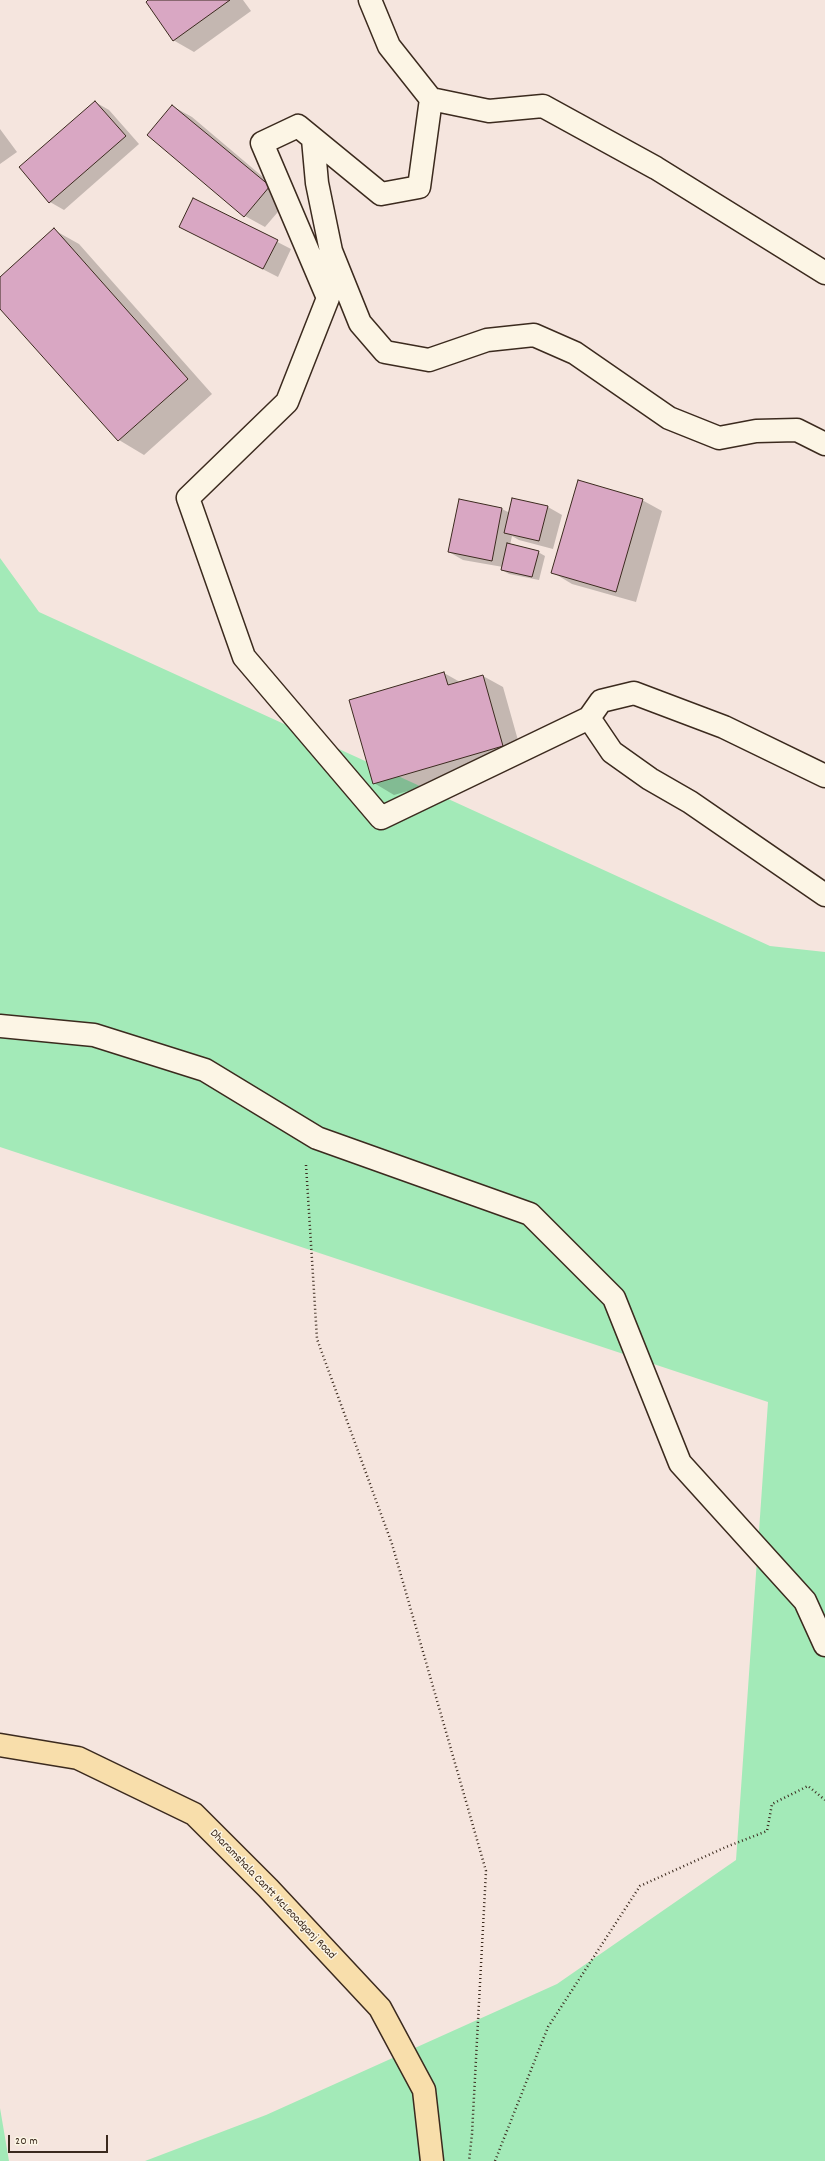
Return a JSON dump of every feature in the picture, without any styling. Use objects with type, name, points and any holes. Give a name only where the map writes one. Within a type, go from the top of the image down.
[{"type":"main road","name":"Dharamshala Cantt McLeoadganj Road","points":[[0,1745],[78,1758],[194,1814],[268,1888],[380,2008],[424,2090],[432,2161]]},
{"type":"street","points":[[370,0],[389,46],[431,99],[488,111],[543,106],[656,168],[825,273]]},
{"type":"street","points":[[431,99],[419,186],[381,194],[298,126],[262,142],[328,298],[287,402],[188,498],[244,657],[381,818],[589,718],[601,701],[634,693],[724,727],[825,776]]},
{"type":"street","points":[[313,138],[317,183],[331,251],[360,323],[385,352],[429,360],[487,340],[534,336],[575,353],[669,418],[719,438],[756,431],[797,430],[825,444]]},
{"type":"street","points":[[589,718],[612,752],[650,779],[690,802],[825,895]]},
{"type":"street","points":[[0,1026],[94,1036],[204,1070],[317,1138],[530,1214],[614,1298],[680,1463],[805,1601],[825,1645]]},
{"type":"path","points":[[317,1138],[305,1148],[317,1339],[392,1544],[486,1871],[472,2134],[469,2161]]},
{"type":"path","points":[[495,2161],[548,2027],[640,1886],[726,1847],[766,1831],[772,1804],[808,1786],[825,1800]]},
{"type":"green space","points":[[0,558],[39,612],[770,946],[825,952],[825,2161],[145,2161],[266,2115],[557,1984],[736,1860],[768,1402],[0,1147]]},
{"type":"green space","points":[[0,2108],[9,2161],[0,2161]]},
{"type":"building","points":[[148,0],[230,0],[173,41],[146,2]]},
{"type":"building","points":[[95,101],[126,136],[49,203],[19,167]]},
{"type":"building","points":[[172,105],[270,186],[244,217],[147,135]]},
{"type":"building","points":[[193,198],[278,240],[263,269],[179,227]]},
{"type":"building","points":[[54,228],[188,379],[118,441],[0,309],[0,277]]},
{"type":"building","points":[[578,480],[643,499],[616,592],[551,573]]},
{"type":"building","points":[[512,498],[548,506],[539,541],[504,533]]},
{"type":"building","points":[[459,499],[502,508],[492,561],[448,552]]},
{"type":"building","points":[[507,543],[539,551],[532,577],[501,570]]},
{"type":"building","points":[[444,672],[448,685],[483,675],[503,746],[373,784],[349,700]]}]
